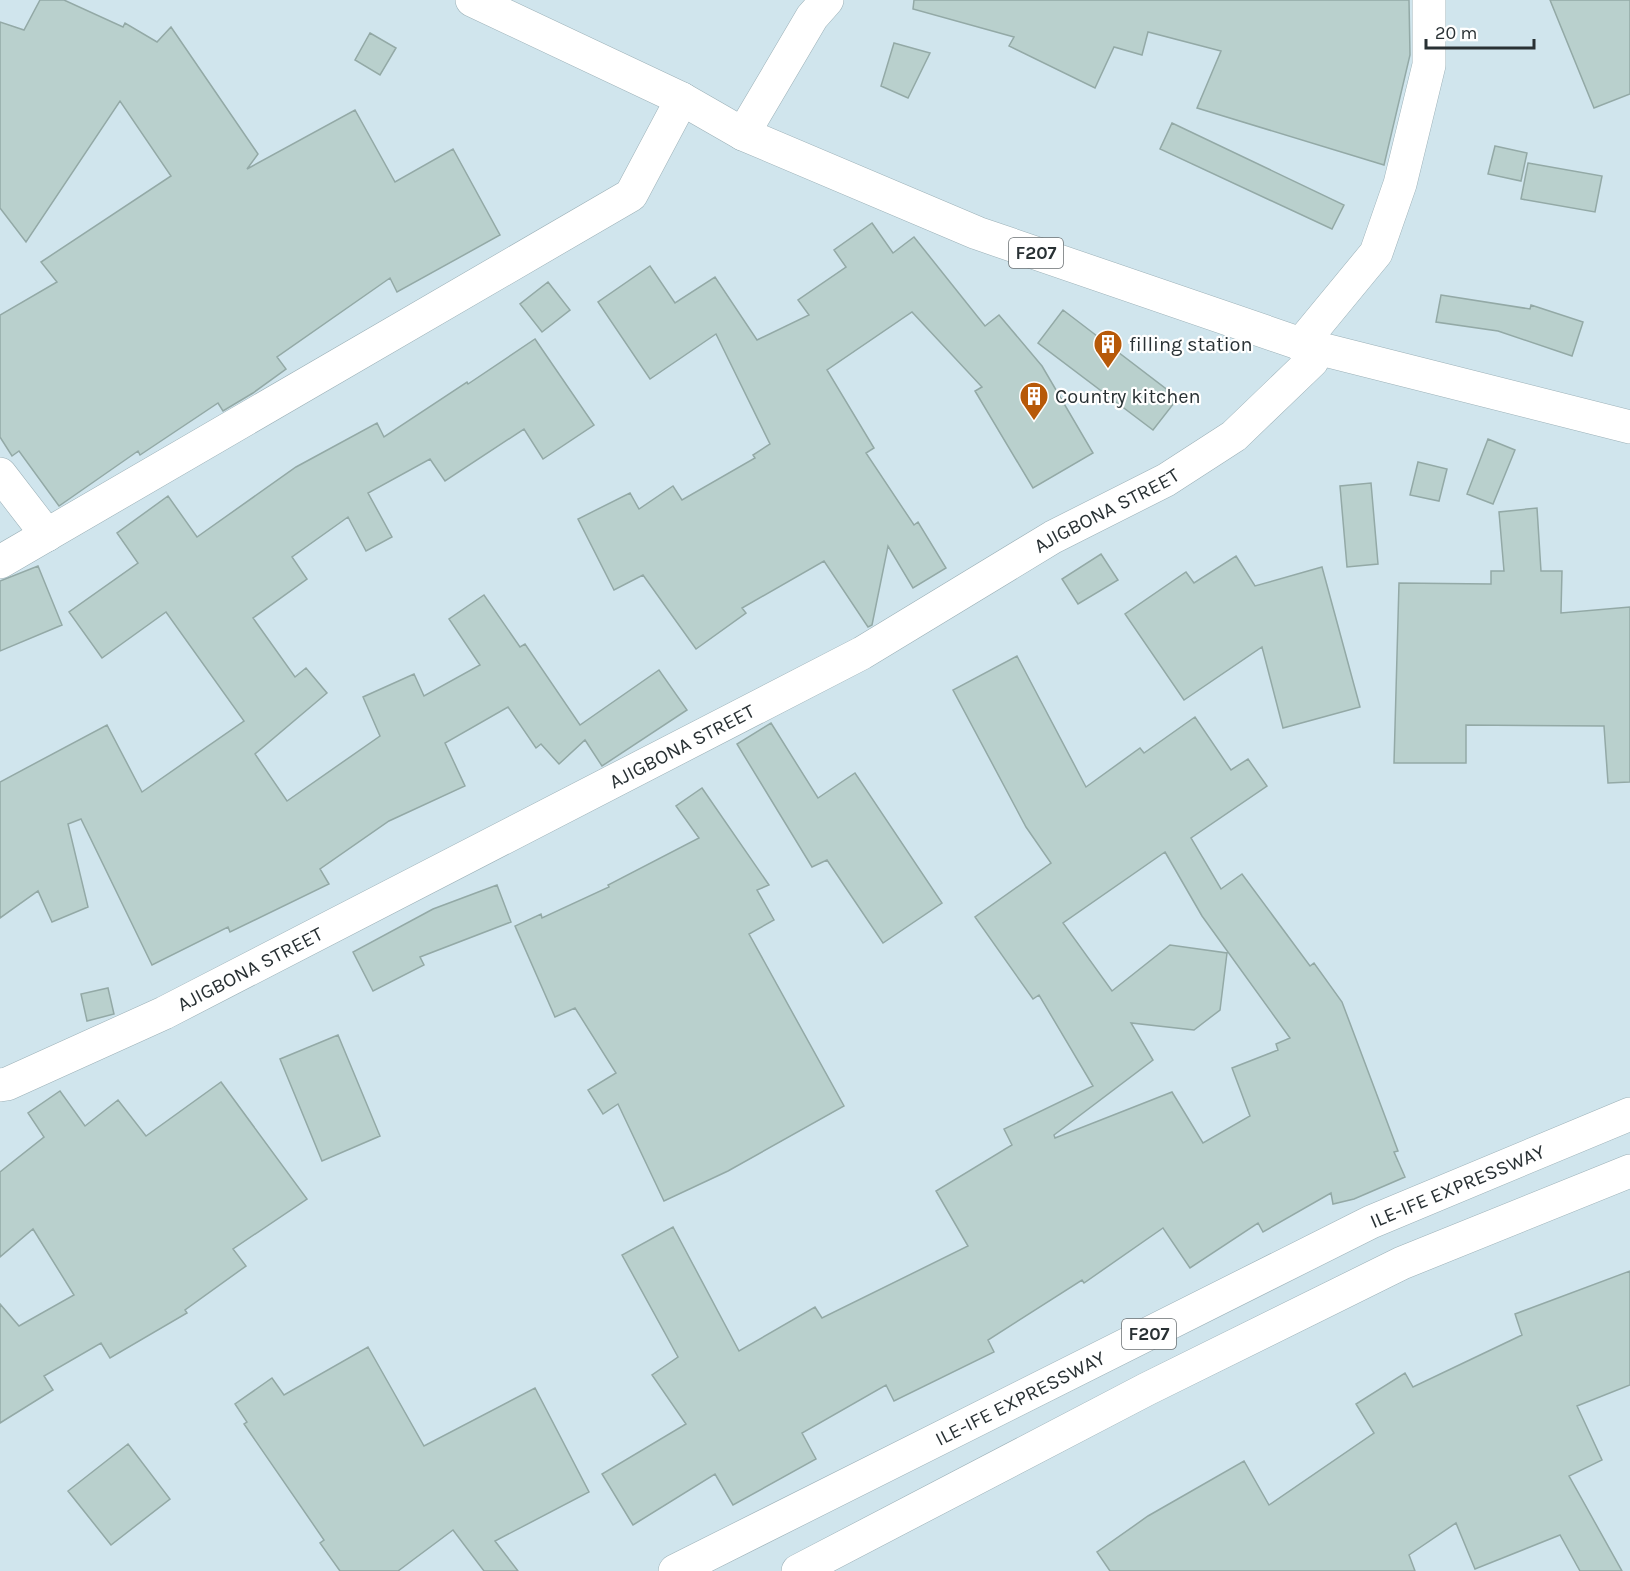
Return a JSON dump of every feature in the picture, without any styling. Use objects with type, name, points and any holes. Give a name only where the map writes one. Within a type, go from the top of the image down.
[{"type":"main road","name":"F207","points":[[472,0],[682,99],[743,134],[977,233],[1301,344],[1630,427]]},
{"type":"main road","points":[[743,134],[812,17],[828,0]]},
{"type":"main road","points":[[1301,344],[1376,253],[1400,184],[1429,65],[1429,0]]},
{"type":"main road","points":[[0,562],[631,195],[682,99]]},
{"type":"main road","name":"AJIGBONA STREET","points":[[0,1085],[7,1084],[164,1013],[851,659],[1053,537],[1166,480],[1234,436],[1312,361],[1301,344]]},
{"type":"main road","points":[[0,474],[47,535]]},
{"type":"main road","name":"ILE-IFE EXPRESSWAY","points":[[675,1571],[1371,1222],[1630,1114]]},
{"type":"main road","name":"F207","points":[[798,1571],[1148,1389],[1402,1263],[1630,1171]]},
{"type":"building","points":[[40,0],[64,0],[123,27],[125,23],[157,42],[171,27],[258,154],[247,169],[355,110],[395,182],[453,149],[500,235],[397,292],[390,278],[277,357],[286,369],[253,393],[223,411],[218,403],[140,455],[138,451],[59,506],[19,451],[12,456],[0,437],[0,315],[57,282],[41,262],[171,176],[120,101],[26,242],[0,208],[0,22],[24,30]]},
{"type":"building","points":[[914,0],[1409,0],[1410,55],[1384,165],[1197,108],[1221,51],[1148,32],[1142,55],[1114,47],[1095,88],[1009,46],[1014,37],[913,9]]},
{"type":"building","points":[[1550,0],[1630,0],[1630,94],[1594,108]]},
{"type":"building","points":[[370,33],[396,48],[380,75],[355,60]]},
{"type":"building","points":[[894,43],[930,53],[908,98],[881,86]]},
{"type":"building","points":[[1172,123],[1344,205],[1332,229],[1160,149]]},
{"type":"building","points":[[1495,146],[1527,153],[1521,181],[1488,174]]},
{"type":"building","points":[[1528,163],[1602,176],[1595,212],[1521,199]]},
{"type":"building","points":[[872,223],[893,253],[914,237],[985,326],[999,315],[1042,366],[1093,453],[1033,488],[975,391],[982,387],[912,312],[827,370],[874,448],[866,453],[914,525],[918,522],[946,568],[913,588],[888,546],[872,625],[868,627],[824,561],[742,608],[746,613],[696,649],[643,575],[614,590],[578,519],[630,493],[639,509],[673,486],[682,500],[755,458],[753,455],[770,444],[716,334],[650,379],[598,302],[650,266],[675,303],[715,277],[757,340],[809,315],[798,300],[846,267],[834,250]]},
{"type":"building","points":[[548,282],[570,310],[542,332],[520,304]]},
{"type":"building","points":[[1441,295],[1530,309],[1531,305],[1583,322],[1572,356],[1498,331],[1436,322]]},
{"type":"building","name":"filling station","points":[[1063,310],[1178,398],[1153,430],[1038,343]]},
{"type":"building","points":[[535,339],[594,425],[543,459],[524,429],[445,481],[430,459],[368,493],[392,537],[366,551],[348,517],[292,557],[307,579],[253,618],[295,677],[306,668],[327,693],[255,754],[287,801],[380,736],[363,697],[414,674],[424,696],[480,665],[449,619],[484,595],[520,647],[525,644],[580,725],[659,670],[687,710],[602,766],[585,740],[559,764],[541,744],[536,748],[508,707],[445,743],[465,786],[389,821],[320,869],[329,884],[230,932],[228,927],[152,965],[81,819],[68,824],[88,907],[52,922],[38,891],[0,918],[0,782],[107,725],[142,792],[244,721],[166,612],[102,658],[69,612],[138,563],[117,533],[168,496],[197,537],[296,467],[377,423],[384,437]]},
{"type":"building","points":[[1488,439],[1515,450],[1493,504],[1467,494]]},
{"type":"building","points":[[1418,462],[1447,469],[1439,501],[1410,495]]},
{"type":"building","points":[[1371,483],[1378,564],[1347,567],[1340,486]]},
{"type":"building","points":[[1537,508],[1541,571],[1562,571],[1561,613],[1630,607],[1630,782],[1608,783],[1604,726],[1466,725],[1466,763],[1394,763],[1399,583],[1491,584],[1491,571],[1504,571],[1499,512]]},
{"type":"building","points":[[1101,554],[1118,580],[1078,604],[1062,579]]},
{"type":"building","points":[[1236,556],[1255,586],[1322,567],[1360,707],[1283,728],[1262,647],[1184,700],[1125,614],[1186,572],[1194,583]]},
{"type":"building","points":[[38,566],[62,625],[0,651],[0,581]]},
{"type":"building","points":[[1017,656],[1086,787],[1140,748],[1144,753],[1195,717],[1231,770],[1248,759],[1267,786],[1191,838],[1221,889],[1242,874],[1310,966],[1314,963],[1342,1002],[1398,1151],[1394,1152],[1405,1177],[1354,1199],[1333,1204],[1331,1193],[1263,1232],[1258,1223],[1190,1268],[1163,1228],[1084,1283],[1082,1280],[988,1340],[994,1352],[894,1401],[886,1385],[802,1433],[816,1459],[733,1505],[715,1474],[633,1525],[602,1474],[686,1424],[652,1375],[678,1357],[622,1255],[673,1227],[739,1351],[815,1307],[822,1318],[968,1246],[936,1191],[1012,1145],[1004,1129],[1093,1086],[1039,995],[1033,999],[975,917],[1051,863],[1026,827],[953,690]],"holes":[[[1165,852],[1202,916],[1290,1038],[1276,1044],[1278,1050],[1232,1068],[1250,1116],[1203,1143],[1172,1092],[1055,1138],[1054,1135],[1153,1060],[1131,1023],[1194,1030],[1220,1010],[1227,953],[1170,945],[1112,991],[1063,923]]]},
{"type":"building","points":[[771,723],[818,798],[855,773],[942,903],[883,943],[827,860],[812,867],[737,744]]},
{"type":"building","points":[[702,788],[769,885],[757,890],[774,920],[749,934],[844,1106],[728,1171],[664,1201],[618,1104],[603,1114],[588,1090],[616,1073],[575,1008],[555,1017],[515,926],[541,914],[542,918],[609,887],[608,885],[699,838],[676,806]]},
{"type":"building","points":[[497,885],[511,922],[420,957],[424,965],[373,991],[353,952],[433,909]]},
{"type":"building","points":[[108,988],[114,1014],[87,1021],[81,994]]},
{"type":"building","points":[[338,1035],[380,1136],[322,1161],[280,1059]]},
{"type":"building","points":[[221,1082],[307,1199],[233,1249],[246,1266],[185,1310],[187,1313],[110,1358],[101,1343],[44,1376],[53,1390],[0,1423],[0,1304],[19,1326],[74,1295],[33,1229],[0,1257],[0,1172],[44,1137],[28,1113],[60,1091],[85,1126],[118,1100],[146,1136]]},
{"type":"building","points":[[1630,1271],[1630,1385],[1577,1406],[1602,1460],[1569,1476],[1622,1571],[1580,1571],[1560,1535],[1475,1569],[1456,1523],[1409,1555],[1415,1571],[1110,1571],[1097,1552],[1148,1516],[1244,1461],[1269,1505],[1374,1433],[1356,1404],[1405,1373],[1413,1387],[1522,1335],[1515,1314]]},
{"type":"building","points":[[368,1347],[424,1446],[535,1388],[589,1492],[495,1541],[518,1571],[484,1571],[453,1530],[398,1571],[340,1571],[320,1543],[324,1540],[244,1424],[247,1422],[235,1404],[272,1378],[284,1395]]},
{"type":"building","points":[[128,1444],[170,1499],[111,1545],[68,1491]]},
{"type":"place","name":"filling station","points":[[1108,370]]},
{"type":"place","name":"Country kitchen","points":[[1034,422]]}]
